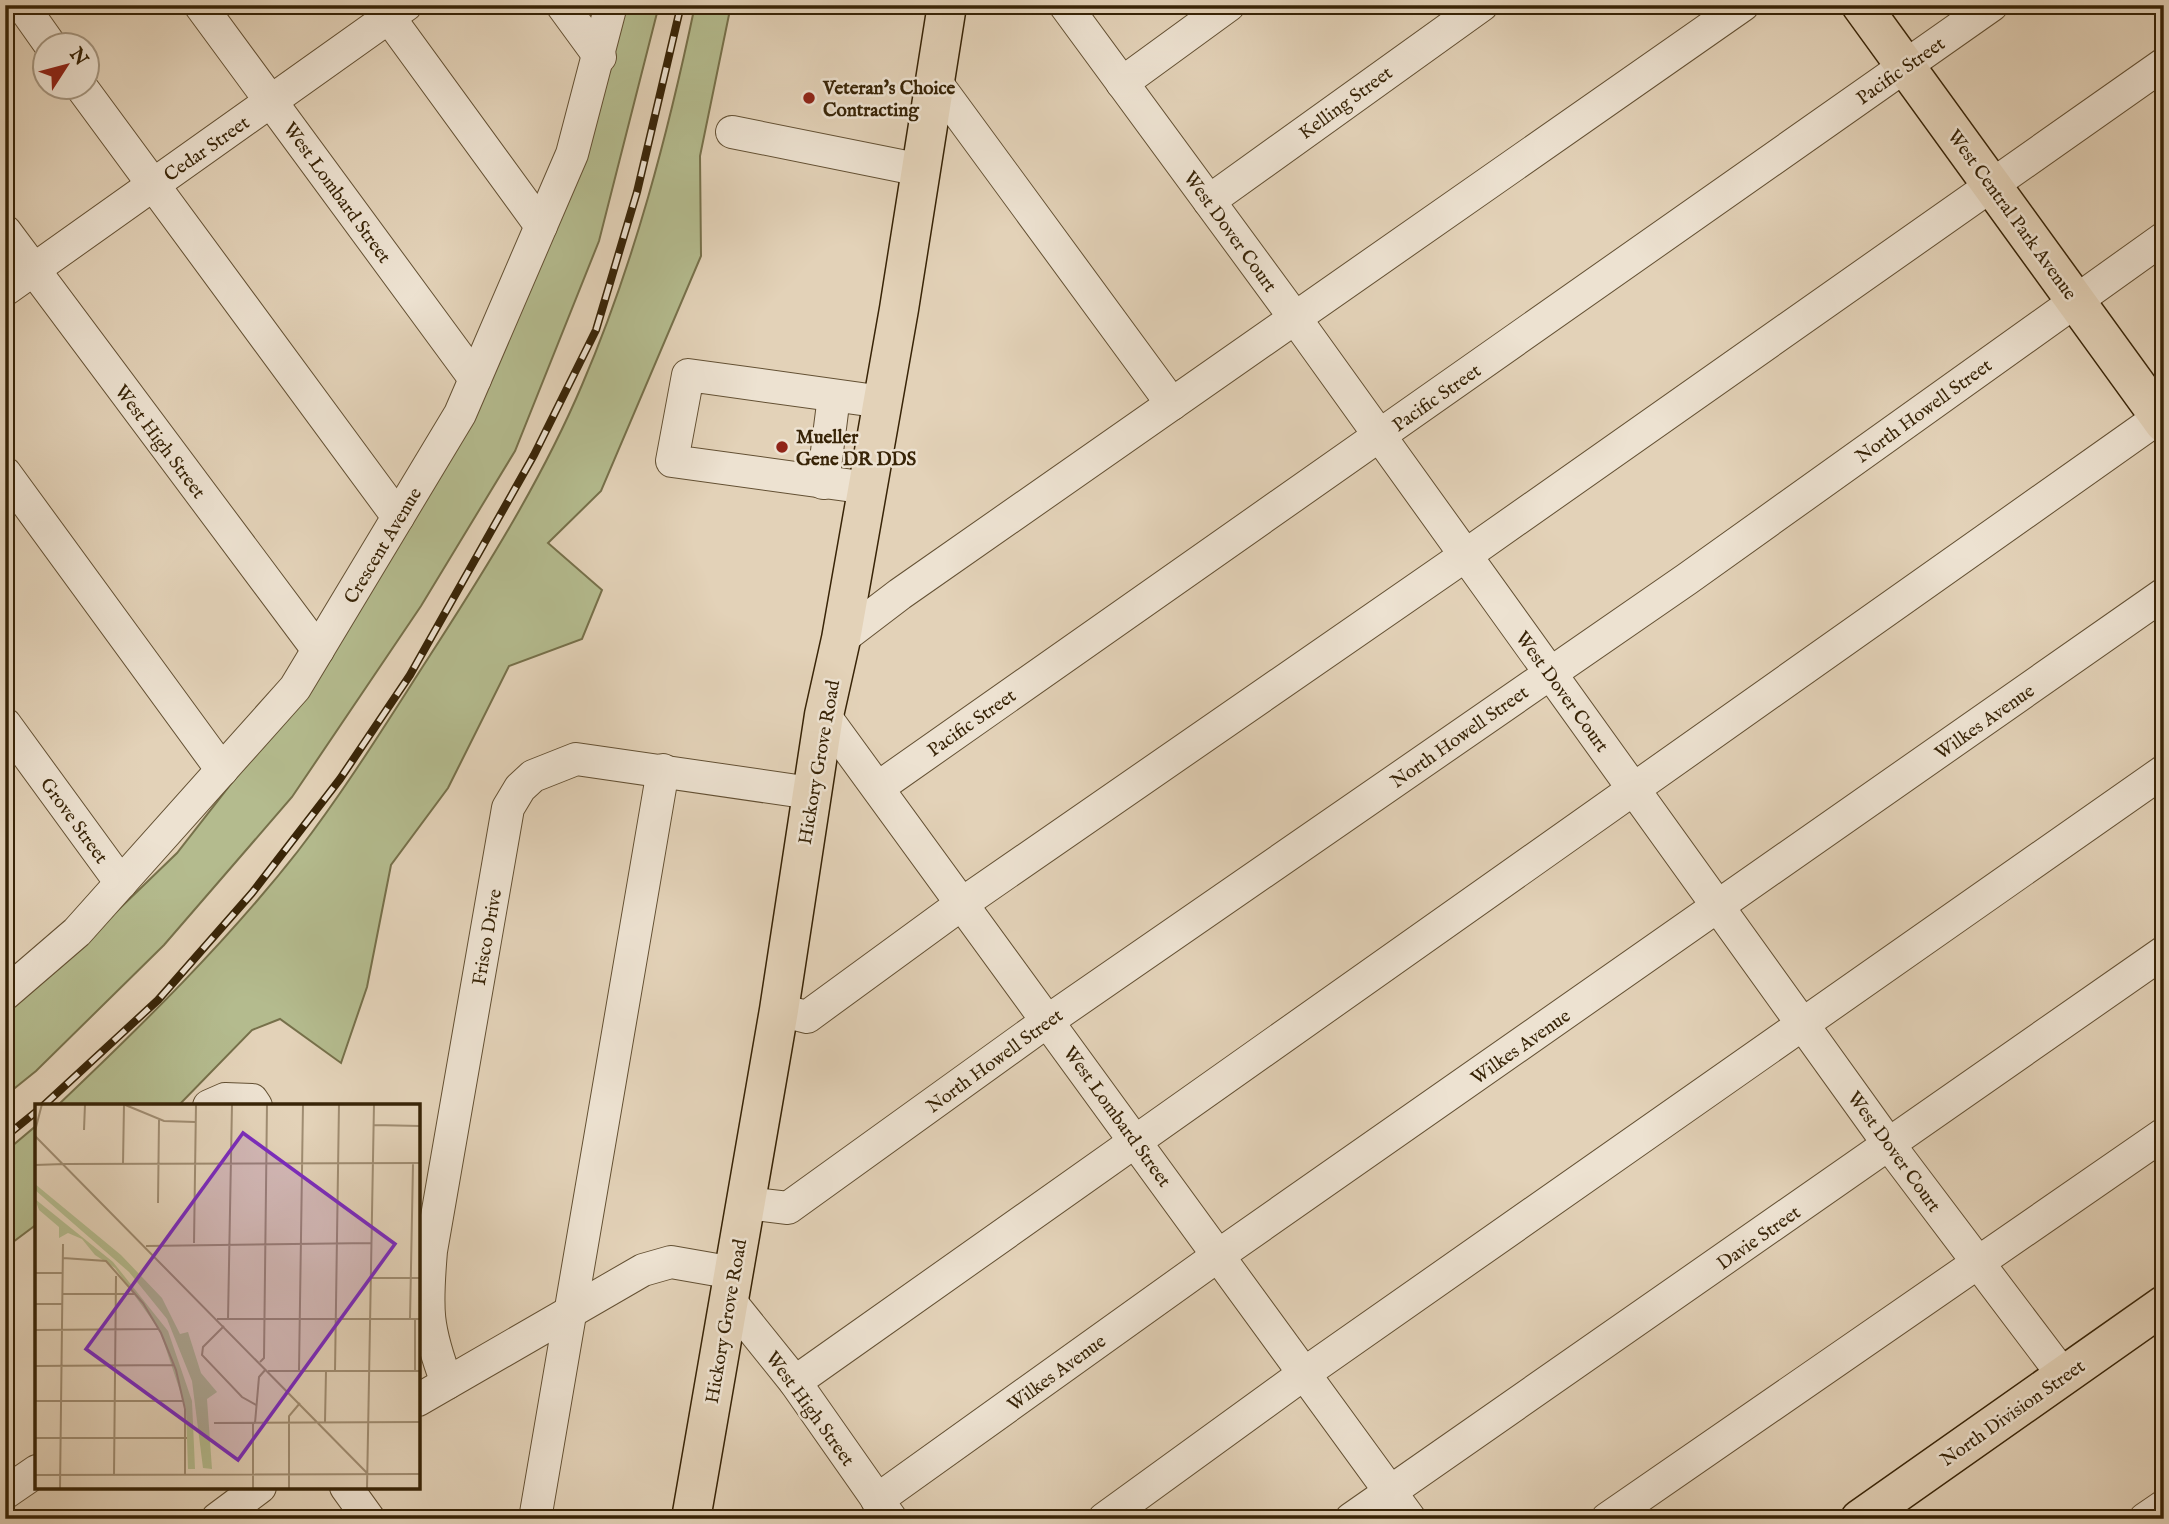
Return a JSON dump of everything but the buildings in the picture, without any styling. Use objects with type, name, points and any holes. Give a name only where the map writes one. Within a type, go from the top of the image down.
[{"type":"main road","name":"Hickory Grove Road","points":[[691,1519],[779,1010],[824,715],[841,639],[883,402],[947,5]]},
{"type":"main road","name":"West Central Park Avenue","points":[[1861,5],[2162,417]]},
{"type":"main road","name":"North Division Street","points":[[1860,1519],[2164,1305]]},
{"type":"street","points":[[22,5],[41,32]]},
{"type":"street","name":"West Lombard Street","points":[[200,5],[475,379]]},
{"type":"street","points":[[562,5],[600,57]]},
{"type":"street","name":"Crescent Avenue","points":[[9,983],[77,932],[295,688],[460,414],[572,154],[600,57],[611,5]]},
{"type":"street","name":"West Dover Court","points":[[1065,5],[1295,318],[1890,1146],[1976,1264],[2063,1375]]},
{"type":"street","points":[[1122,83],[1228,5]]},
{"type":"street","name":"Kelling Street","points":[[1209,201],[1482,5]]},
{"type":"street","points":[[841,639],[1743,5]]},
{"type":"street","name":"Pacific Street","points":[[879,787],[1992,5]]},
{"type":"street","points":[[391,9],[541,226]]},
{"type":"street","name":"Cedar Street","points":[[5,290],[271,102],[391,9]]},
{"type":"street","points":[[779,1010],[807,1017],[963,903],[1466,555],[2164,64]]},
{"type":"street","points":[[935,81],[1172,404]]},
{"type":"street","points":[[92,102],[398,517]]},
{"type":"street","points":[[732,132],[921,170]]},
{"type":"street","name":"West High Street","points":[[5,232],[318,650]]},
{"type":"street","name":"North Howell Street","points":[[746,1203],[788,1208],[1049,1020],[1698,571],[2164,238]]},
{"type":"street","points":[[868,488],[672,460],[688,375],[883,402]]},
{"type":"street","points":[[823,483],[834,396]]},
{"type":"street","points":[[795,1382],[1134,1140],[2162,417]]},
{"type":"street","points":[[5,473],[222,770]]},
{"type":"street","name":"Wilkes Avenue","points":[[884,1509],[1219,1255],[1719,908],[2164,594]]},
{"type":"street","name":"West Lombard Street","points":[[824,715],[1049,1020],[1410,1519]]},
{"type":"street","name":"Grove Street","points":[[5,724],[121,883]]},
{"type":"street","name":"Frisco Drive","points":[[447,1383],[429,1337],[424,1275],[508,808],[520,788],[533,776],[576,760],[663,770],[811,793]]},
{"type":"street","points":[[535,1519],[663,770]]},
{"type":"street","points":[[1104,1519],[1305,1373],[2164,771]]},
{"type":"street","name":"Davie Street","points":[[1351,1519],[1890,1146],[2164,952]]},
{"type":"street","points":[[214,1104],[225,1099],[252,1100],[255,1104]]},
{"type":"street","points":[[1606,1519],[2164,1134]]},
{"type":"street","points":[[420,1399],[643,1270],[671,1262],[731,1286]]},
{"type":"street","name":"West High Street","points":[[731,1286],[884,1509]]},
{"type":"street","points":[[5,1493],[35,1472]]},
{"type":"street","points":[[216,1519],[257,1489]]},
{"type":"street","points":[[347,1489],[369,1519]]},
{"type":"street","points":[[2145,1519],[2164,1506]]},
{"type":"green space","points":[[620,5],[659,5],[599,241],[515,451],[421,606],[292,797],[164,945],[36,1071],[5,1096],[5,1011],[86,941],[177,853],[298,698],[412,512]]},
{"type":"green space","points":[[695,5],[731,5],[700,156],[701,256],[601,491],[548,543],[602,590],[582,639],[509,666],[448,788],[391,865],[367,987],[341,1063],[280,1019],[252,1030],[180,1104],[59,1104],[213,951],[298,851],[369,750],[496,551],[567,419],[601,339],[648,198]]},
{"type":"green space","points":[[35,1127],[35,1226],[5,1248],[5,1152]]},
{"type":"railway","points":[[45,1104],[158,1000],[252,893],[340,779],[410,675],[534,455],[596,330],[637,192],[681,5]]},
{"type":"railway","points":[[5,1137],[35,1113]]},
{"type":"place","name":"Veteran's Choice Contracting","points":[[809,98]]},
{"type":"place","name":"Mueller Gene DR DDS","points":[[782,447]]}]
